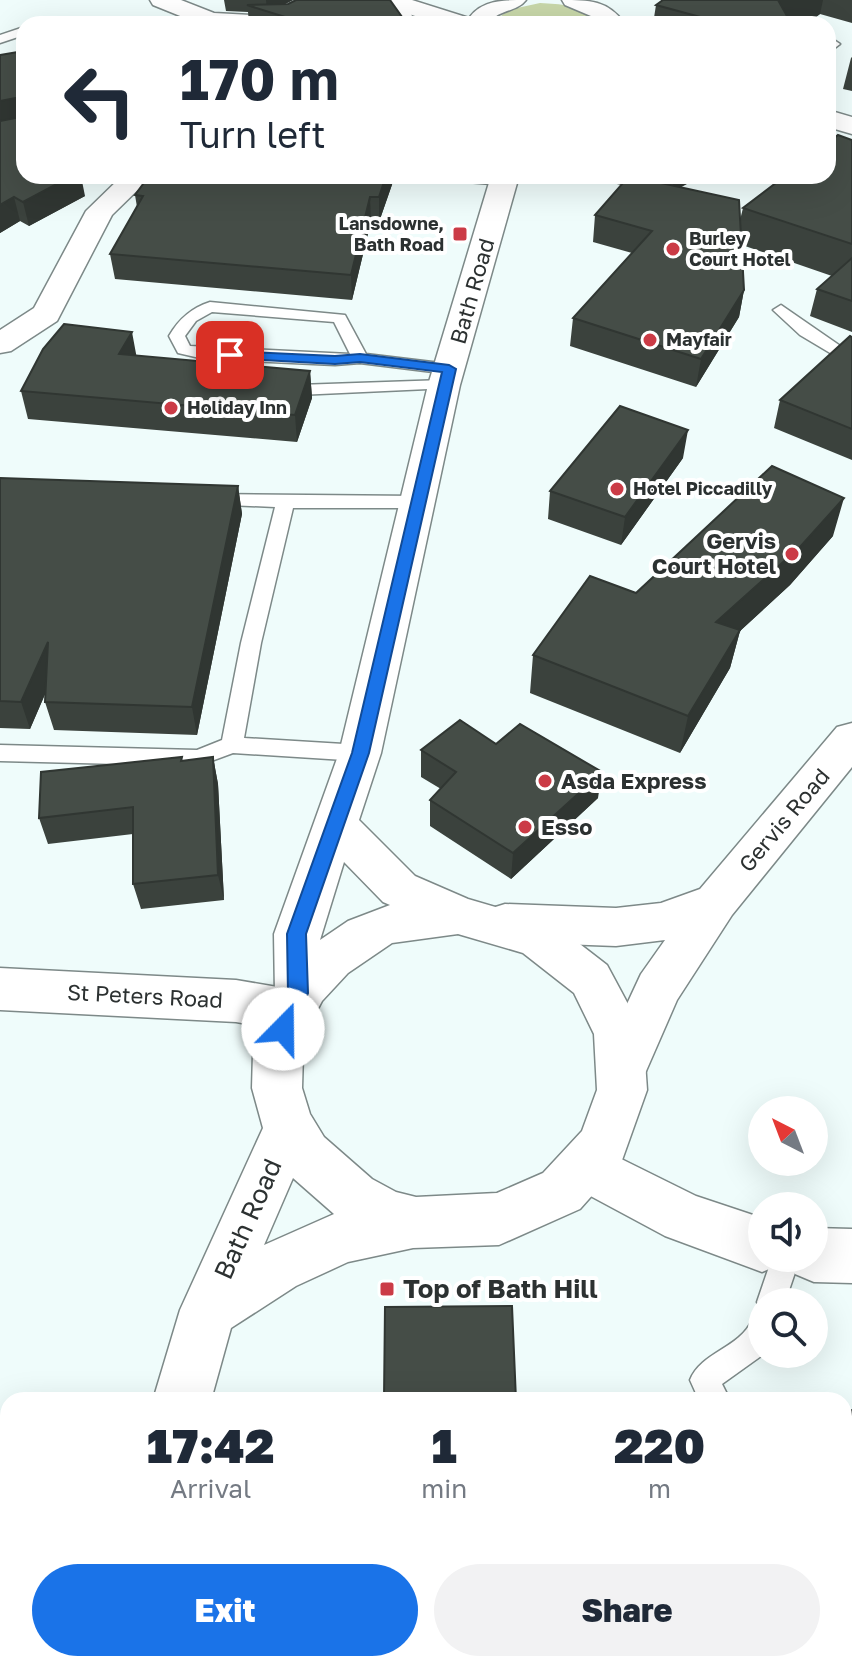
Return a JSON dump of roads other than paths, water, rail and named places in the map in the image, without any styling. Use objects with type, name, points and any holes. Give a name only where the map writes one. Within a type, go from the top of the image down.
[{"type":"main road","points":[[161,0],[200,16]]},
{"type":"main road","points":[[286,16],[317,0]]},
{"type":"main road","points":[[485,16],[515,0]]},
{"type":"main road","points":[[573,0],[612,13]]},
{"type":"main road","points":[[406,8],[466,16]]},
{"type":"main road","points":[[406,8],[435,16]]},
{"type":"main road","points":[[0,344],[46,314],[100,211],[129,184]]},
{"type":"main road","name":"Bath Road","points":[[294,1002],[297,934],[360,753],[447,377],[502,184]]},
{"type":"main road","name":"Gervis Road","points":[[625,1062],[658,989],[716,902],[852,738]]},
{"type":"main road","points":[[336,825],[399,889],[458,915],[505,923],[616,927],[662,922],[716,902]]},
{"type":"main road","points":[[458,915],[411,919],[367,933],[328,959],[294,1002],[278,1048],[277,1088],[289,1128],[317,1171],[359,1203],[412,1223],[462,1226],[510,1218],[553,1198],[589,1168],[615,1123],[623,1099],[625,1062],[614,1015],[588,975],[551,943],[505,923]]},
{"type":"main road","name":"St Peters Road","points":[[0,989],[294,1002]]},
{"type":"main road","name":"Bath Road","points":[[184,1392],[208,1310],[289,1128]]},
{"type":"main road","points":[[589,1168],[684,1218],[748,1240]]},
{"type":"main road","name":"Bath Road","points":[[208,1310],[277,1267],[343,1237],[412,1223]]},
{"type":"main road","points":[[828,1255],[852,1256]]},
{"type":"lane","points":[[360,358],[340,318],[210,307],[193,314],[183,323],[177,336],[184,350],[204,354],[335,360],[360,358],[447,377]]},
{"type":"lane","points":[[781,310],[806,332],[852,361]]},
{"type":"lane","points":[[298,390],[447,377]]},
{"type":"lane","points":[[184,500],[417,502]]},
{"type":"lane","points":[[232,745],[251,643],[285,502]]},
{"type":"lane","points":[[0,753],[198,758],[232,745],[360,753]]},
{"type":"lane","points":[[711,1392],[704,1380],[748,1348]]},
{"type":"place","name":"Lansdowne, Bath Road","points":[[460,234]]},
{"type":"place","name":"Burley Court Hotel","points":[[673,249]]},
{"type":"place","name":"Mayfair","points":[[650,340]]},
{"type":"place","name":"Holiday Inn","points":[[171,408]]},
{"type":"place","name":"Hotel Piccadilly","points":[[617,489]]},
{"type":"place","name":"Gervis Court Hotel","points":[[792,554]]},
{"type":"place","name":"Asda Express","points":[[545,781]]},
{"type":"place","name":"Esso","points":[[525,827]]},
{"type":"place","name":"Top of Bath Hill","points":[[387,1289]]}]
